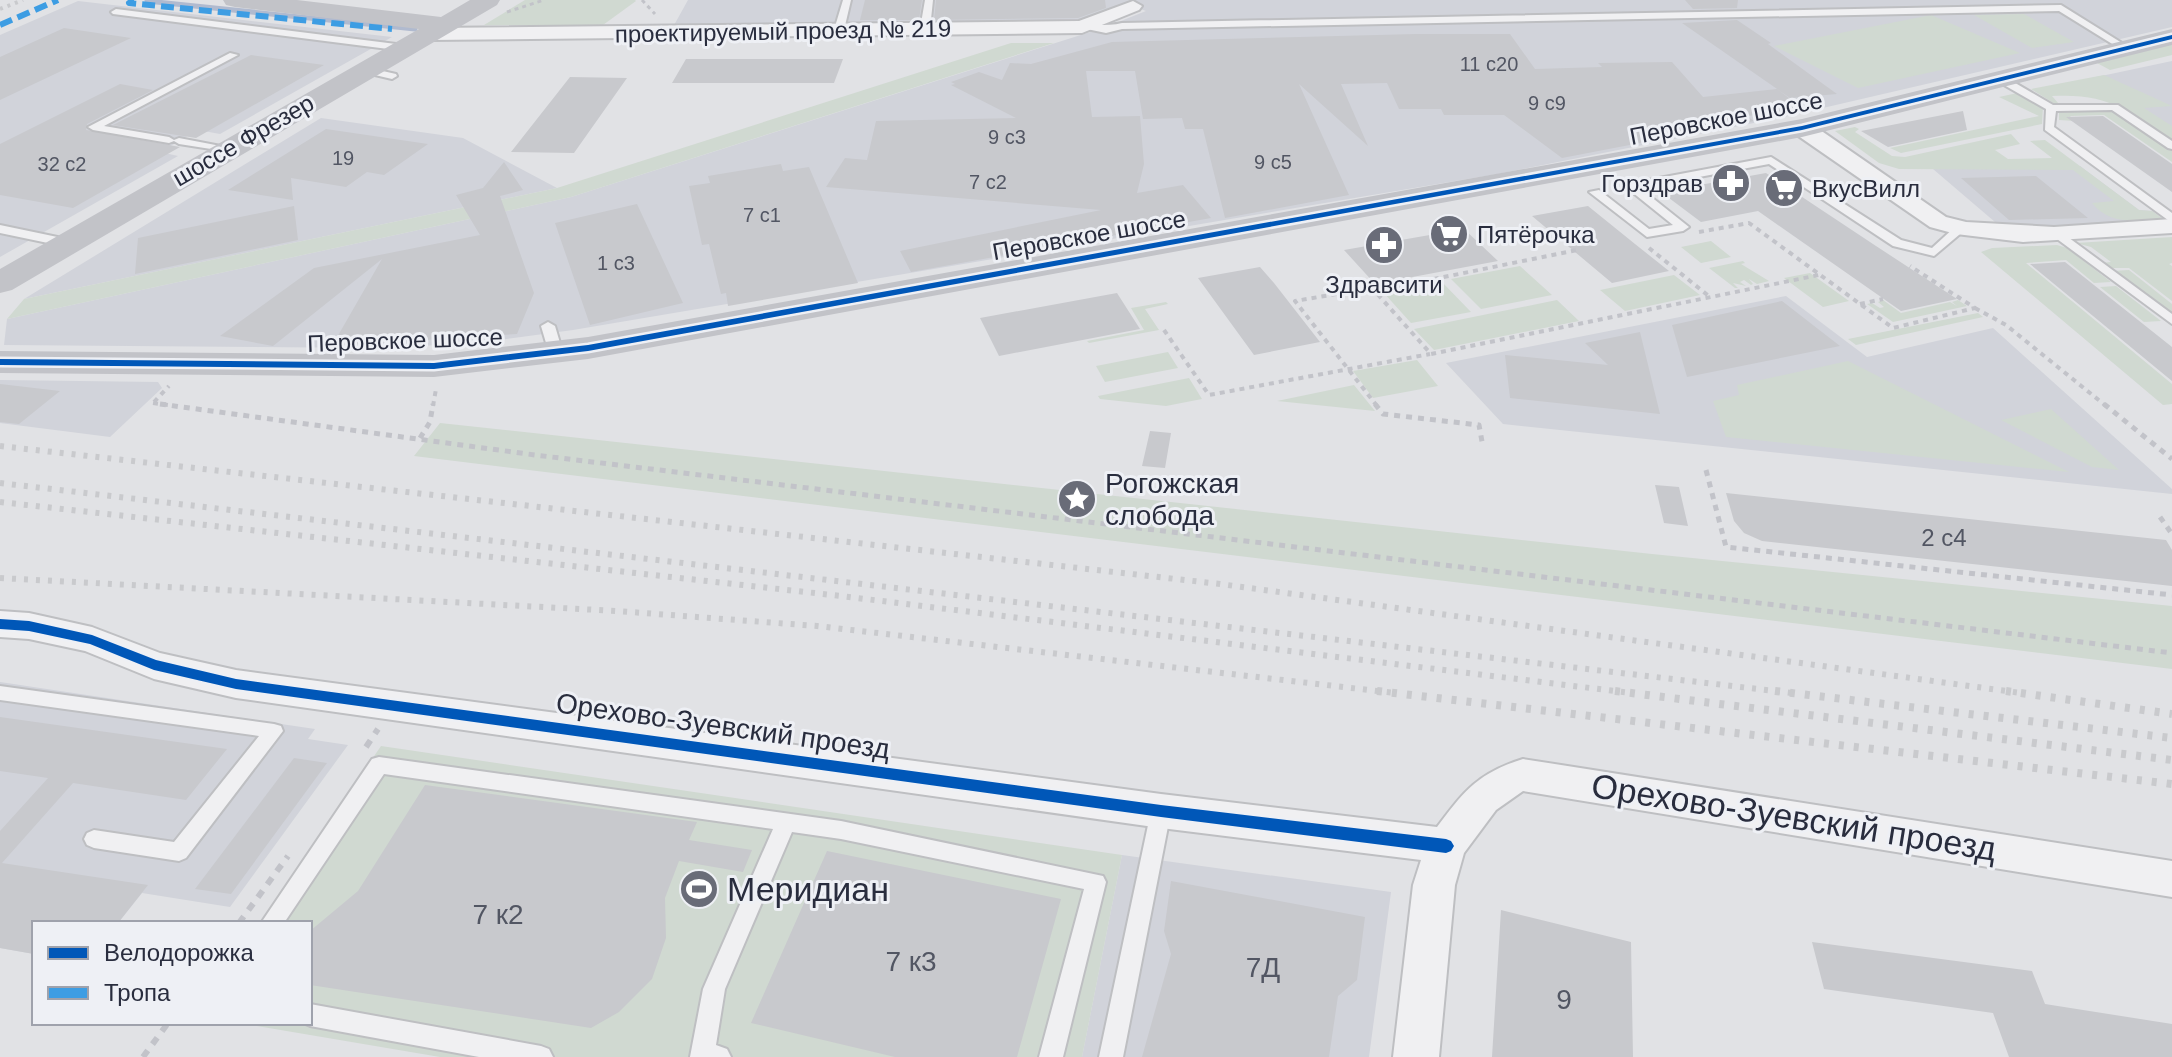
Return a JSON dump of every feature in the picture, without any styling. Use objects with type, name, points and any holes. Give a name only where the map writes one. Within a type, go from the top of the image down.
[{"type":"street","points":[[235,0],[407,50]]},
{"type":"street","name":"шоссе Фрезер","points":[[0,283],[226,150],[407,50],[488,0]]},
{"type":"street","name":"проектируемый проезд № 219","points":[[407,50],[803,28],[1082,27],[1133,6]]},
{"type":"street","name":"Перовское шоссе","points":[[0,362],[434,366],[552,339],[1502,178],[1793,123],[2001,79],[2172,37]]},
{"type":"street","points":[[1793,123],[1938,222],[1960,229],[2057,233],[2172,226]]},
{"type":"street","name":"Орехово-Зуевский проезд","points":[[0,624],[29,626],[92,640],[154,665],[236,684],[1161,811],[1446,846]]},
{"type":"street","name":"Орехово-Зуевский проезд","points":[[1416,1057],[1434,885],[1446,846],[1482,798],[1507,780],[1523,775],[2172,879]]},
{"type":"lane","points":[[839,30],[847,0]]},
{"type":"lane","points":[[925,29],[929,0]]},
{"type":"lane","points":[[1082,27],[1106,30],[1122,26],[2061,8],[2125,48]]},
{"type":"lane","points":[[116,12],[407,50]]},
{"type":"lane","points":[[226,150],[93,127],[233,55]]},
{"type":"lane","points":[[2001,79],[2051,108],[2114,107],[2172,146]]},
{"type":"lane","points":[[2051,108],[2049,128],[2172,219]]},
{"type":"lane","points":[[1595,192],[1647,233],[1683,227],[1631,186],[1771,160],[1897,243],[1934,252],[1960,229]]},
{"type":"lane","points":[[0,229],[67,243]]},
{"type":"lane","points":[[2057,233],[2172,320]]},
{"type":"lane","points":[[0,693],[274,731],[179,852],[94,839]]},
{"type":"lane","points":[[273,921],[379,765],[841,830],[1096,882],[1051,1057]]},
{"type":"lane","points":[[1111,1057],[1161,811]]},
{"type":"lane","points":[[708,1056],[714,989],[786,822]]},
{"type":"lane","points":[[312,1015],[474,1052],[541,1057]]},
{"type":"path","points":[[1695,223],[1705,231]]},
{"type":"path","points":[[1689,234],[1749,223],[1893,328],[1975,308]]},
{"type":"path","points":[[1658,239],[1643,242],[1710,297]]},
{"type":"path","points":[[1375,291],[1577,250]]},
{"type":"path","points":[[1910,265],[2006,325],[2172,459]]},
{"type":"path","points":[[1164,330],[1209,395],[1431,354],[1820,274]]},
{"type":"path","points":[[1431,354],[1372,288],[1295,301],[1383,414],[1479,425],[1483,447]]},
{"type":"path","points":[[1860,304],[1883,299]]},
{"type":"path","points":[[177,378],[153,403],[581,461],[2172,653]]},
{"type":"path","points":[[420,438],[430,422],[437,384]]},
{"type":"path","points":[[1706,470],[1726,547],[2172,595]]},
{"type":"path","points":[[2160,517],[2172,534]]},
{"type":"path","points":[[143,1057],[167,1025]]},
{"type":"shaded area","points":[[525,0],[636,1],[603,25],[484,25]]},
{"type":"shaded area","points":[[688,0],[2172,0],[2172,27],[1784,117],[1497,174],[573,330],[476,343],[382,348],[4,345],[7,319],[571,197],[1106,27],[1146,11],[1127,4],[1084,22],[673,27]]},
{"type":"shaded area","points":[[78,1],[392,37],[220,134],[198,130],[160,152],[178,156],[0,257],[0,35]]},
{"type":"shaded area","points":[[2024,14],[2074,42],[2032,48],[1974,15]]},
{"type":"shaded area","points":[[1931,15],[2020,53],[1858,88],[1774,46]]},
{"type":"shaded area","points":[[1011,43],[1054,43],[571,197],[7,319],[24,299],[557,188]]},
{"type":"shaded area","points":[[2172,44],[2172,55],[2110,70],[2097,63]]},
{"type":"shaded area","points":[[2172,61],[2172,131],[2091,78],[2106,75]]},
{"type":"shaded area","points":[[2104,75],[2172,106],[2144,108],[2172,126],[2172,141],[2129,112],[2103,101],[2089,97],[2052,96],[2059,104],[2055,104],[2031,89]]},
{"type":"shaded area","points":[[2022,92],[2043,106],[2042,124],[1901,153],[1890,148],[2039,116],[1999,97]]},
{"type":"shaded area","points":[[2114,110],[2172,151],[2172,162],[2104,115],[2070,116],[2075,121],[2059,120],[2059,113],[2063,111]]},
{"type":"shaded area","points":[[321,118],[463,138],[557,188],[24,299]]},
{"type":"shaded area","points":[[1859,129],[1855,132],[1892,156],[1905,157],[2011,134],[2020,144],[1995,150],[2008,159],[2052,158],[2030,141],[2045,140],[2139,210],[2152,211],[2163,219],[2124,220],[2107,215],[2092,203],[2114,201],[2073,170],[1899,169],[1879,163],[1835,131]]},
{"type":"shaded area","points":[[2080,166],[2139,210],[2152,211],[2166,222],[2089,226],[1995,222],[1933,169]]},
{"type":"shaded area","points":[[2172,237],[2172,263],[2169,264],[2172,266],[2172,301],[2129,268],[2109,268],[2102,263],[2111,262],[2091,247],[2076,243]]},
{"type":"shaded area","points":[[1711,241],[1731,257],[1701,263],[1681,247]]},
{"type":"shaded area","points":[[2057,245],[2067,248],[2111,282],[2094,283],[2066,260],[2026,263],[2172,384],[2172,404],[2163,405],[1981,252],[1992,248]]},
{"type":"shaded area","points":[[1745,263],[1741,264],[1769,281],[1757,284],[1749,279],[1751,285],[1744,280],[1740,282],[1746,286],[1733,283],[1738,288],[1735,288],[1709,268]]},
{"type":"shaded area","points":[[1520,266],[1552,295],[1481,309],[1451,279]]},
{"type":"shaded area","points":[[2129,270],[2172,304],[2172,317],[2112,271]]},
{"type":"shaded area","points":[[1810,273],[1849,301],[1823,307],[1784,278]]},
{"type":"shaded area","points":[[1674,275],[1700,295],[1625,311],[1600,290]]},
{"type":"shaded area","points":[[1441,281],[1471,312],[1411,323],[1383,292]]},
{"type":"shaded area","points":[[2116,286],[2161,321],[2144,322],[2100,287]]},
{"type":"shaded area","points":[[1786,296],[1867,357],[1993,328],[2172,489],[2172,494],[1503,424],[1446,363]]},
{"type":"shaded area","points":[[1557,300],[1579,321],[1434,350],[1414,329]]},
{"type":"shaded area","points":[[1883,300],[1901,313],[1950,302],[1957,306],[1952,302],[1958,300],[1967,306],[1893,322],[1867,304],[1884,307],[1878,302]]},
{"type":"shaded area","points":[[1168,304],[1145,309],[1159,330],[1087,341],[1144,330],[1131,308]]},
{"type":"shaded area","points":[[1978,313],[1983,317],[1856,345],[1848,339]]},
{"type":"shaded area","points":[[1168,352],[1178,368],[1105,382],[1096,366]]},
{"type":"shaded area","points":[[1417,360],[1438,386],[1373,398],[1353,371]]},
{"type":"shaded area","points":[[1848,361],[2069,472],[1726,437],[1713,401],[1739,395],[1737,385]]},
{"type":"shaded area","points":[[1189,378],[1202,399],[1166,406],[1100,399],[1098,396]]},
{"type":"shaded area","points":[[0,380],[158,382],[162,388],[110,437],[0,423]]},
{"type":"shaded area","points":[[1354,385],[1375,411],[1277,401]]},
{"type":"shaded area","points":[[2051,409],[2119,470],[2092,467],[2001,420]]},
{"type":"shaded area","points":[[440,423],[1652,554],[2172,606],[2172,669],[414,456]]},
{"type":"shaded area","points":[[0,682],[315,729],[308,739],[348,745],[230,907],[142,893],[120,921],[32,921],[32,954],[0,948]]},
{"type":"shaded area","name":"Меридиан","points":[[381,746],[1122,855],[1082,1057],[440,1057],[251,1025],[312,1025],[312,921],[261,921]]},
{"type":"shaded area","points":[[1122,855],[1391,892],[1369,1057],[1082,1057]]},
{"type":"building","points":[[865,0],[922,0],[919,20],[860,20]]},
{"type":"building","points":[[936,0],[1105,0],[1106,8],[1078,18],[934,20]]},
{"type":"building","points":[[1685,0],[1738,0],[1737,8],[1693,9]]},
{"type":"building","points":[[1737,20],[1837,94],[1790,98],[1682,23]]},
{"type":"building","points":[[64,28],[131,38],[0,100],[0,57]]},
{"type":"building","points":[[1510,34],[1535,69],[1602,67],[1598,63],[1672,62],[1703,97],[1777,89],[1805,110],[1747,116],[1754,121],[1562,158],[1504,115],[1444,115],[1441,109],[1399,109],[1387,83],[1341,84],[1368,146],[1299,84],[1349,195],[1225,218],[1203,129],[1185,129],[1182,118],[1143,119],[1135,71],[1086,71],[1092,117],[1140,116],[1144,164],[1137,193],[1183,185],[1211,218],[911,272],[900,251],[1101,210],[826,187],[845,158],[867,160],[876,121],[1016,118],[951,85],[955,84],[951,82],[979,72],[1002,80],[1010,63],[1031,64],[1112,42]]},
{"type":"building","points":[[251,55],[324,65],[196,138],[113,125]]},
{"type":"building","points":[[686,59],[843,59],[834,83],[672,83]]},
{"type":"building","points":[[570,77],[627,78],[574,153],[511,152]]},
{"type":"building","points":[[120,84],[153,90],[87,124],[86,130],[180,147],[73,208],[0,195],[0,144]]},
{"type":"building","points":[[1963,111],[1967,130],[1888,147],[1861,131]]},
{"type":"building","points":[[2103,116],[2172,164],[2172,192],[2066,117]]},
{"type":"building","points":[[326,129],[428,144],[384,175],[367,172],[346,187],[291,178],[293,200],[228,190]]},
{"type":"building","points":[[504,162],[523,190],[500,196],[534,293],[517,334],[332,346],[382,259],[273,346],[220,336],[314,268],[480,235],[456,195],[483,188]]},
{"type":"building","points":[[781,164],[783,171],[809,167],[858,283],[728,306],[726,293],[721,294],[709,244],[702,245],[689,186],[710,183],[708,176]]},
{"type":"building","points":[[1766,173],[1957,299],[1901,311],[1758,211],[1701,222],[1661,192]]},
{"type":"building","points":[[2036,176],[2088,218],[2009,220],[1961,178]]},
{"type":"building","points":[[637,204],[683,303],[590,325],[555,223]]},
{"type":"building","points":[[294,206],[298,240],[135,274],[138,238]]},
{"type":"building","points":[[1588,206],[1669,271],[1612,283],[1532,216]]},
{"type":"building","points":[[1464,229],[1498,261],[1375,284],[1344,250]]},
{"type":"building","points":[[2065,262],[2172,347],[2172,381],[2030,264]]},
{"type":"building","points":[[1260,267],[1320,342],[1254,355],[1198,278]]},
{"type":"building","points":[[1117,293],[1140,329],[999,356],[980,318]]},
{"type":"building","points":[[1782,301],[1840,346],[1687,377],[1672,325]]},
{"type":"building","points":[[1640,332],[1660,414],[1510,398],[1505,355],[1608,365],[1585,343]]},
{"type":"building","points":[[0,384],[60,391],[19,424],[0,422]]},
{"type":"building","points":[[1150,431],[1171,433],[1165,468],[1142,466]]},
{"type":"building","points":[[1655,485],[1679,487],[1688,526],[1664,523]]},
{"type":"building","points":[[1726,493],[2166,540],[2172,550],[2172,586],[1762,541],[1744,533],[1734,521]]},
{"type":"building","points":[[0,717],[227,749],[186,800],[73,783],[2,863],[148,885],[120,921],[32,921],[32,954],[0,948],[0,831],[48,778],[0,771]]},
{"type":"building","points":[[294,758],[327,763],[231,894],[195,889]]},
{"type":"building","points":[[425,785],[697,822],[689,840],[752,850],[743,872],[679,861],[665,898],[666,938],[652,979],[619,1012],[591,1028],[312,985],[312,929],[358,891]]},
{"type":"building","points":[[827,851],[1061,899],[1017,1057],[895,1057],[751,1023]]},
{"type":"building","points":[[1171,881],[1365,917],[1357,980],[1338,996],[1329,1057],[1142,1057],[1171,954],[1164,931]]},
{"type":"building","points":[[1501,910],[1631,942],[1633,1057],[1492,1057]]},
{"type":"building","points":[[1812,942],[2032,971],[2045,1004],[2172,1024],[2172,1057],[2009,1057],[1993,1013],[1824,989]]},
{"type":"waterway","points":[[147,1],[415,29]]},
{"type":"railway","points":[[0,9],[23,0]]},
{"type":"railway","points":[[0,446],[1220,584],[2021,693]]},
{"type":"railway","points":[[0,483],[1782,692]]},
{"type":"railway","points":[[0,502],[841,596],[1631,693]]},
{"type":"railway","points":[[0,578],[617,611],[817,626],[1395,693]]},
{"type":"railway","points":[[1377,691],[2172,784]]},
{"type":"railway","points":[[1615,691],[2172,760]]},
{"type":"railway","points":[[1775,691],[1782,692]]},
{"type":"railway","points":[[2006,691],[2172,714]]},
{"type":"railway","points":[[1782,692],[1792,693]]},
{"type":"railway","points":[[1782,692],[2172,738]]},
{"type":"marked path","points":[[0,25],[58,0]]},
{"type":"marked path","points":[[134,0],[129,3],[392,29]]},
{"type":"cycle path","points":[[0,362],[434,366],[588,348],[1802,128],[2172,37]]},
{"type":"cycle path","points":[[0,624],[29,626],[92,640],[154,665],[236,684],[1161,811],[1446,846]]},
{"type":"place","name":"Горздрав","points":[[1731,183]]},
{"type":"place","name":"ВкусВилл","points":[[1784,188]]},
{"type":"place","name":"Пятёрочка","points":[[1449,234]]},
{"type":"place","name":"Здравсити","points":[[1384,245]]},
{"type":"place","name":"Рогожская слобода","points":[[1077,499]]},
{"type":"place","name":"Меридиан","points":[[699,889]]}]
